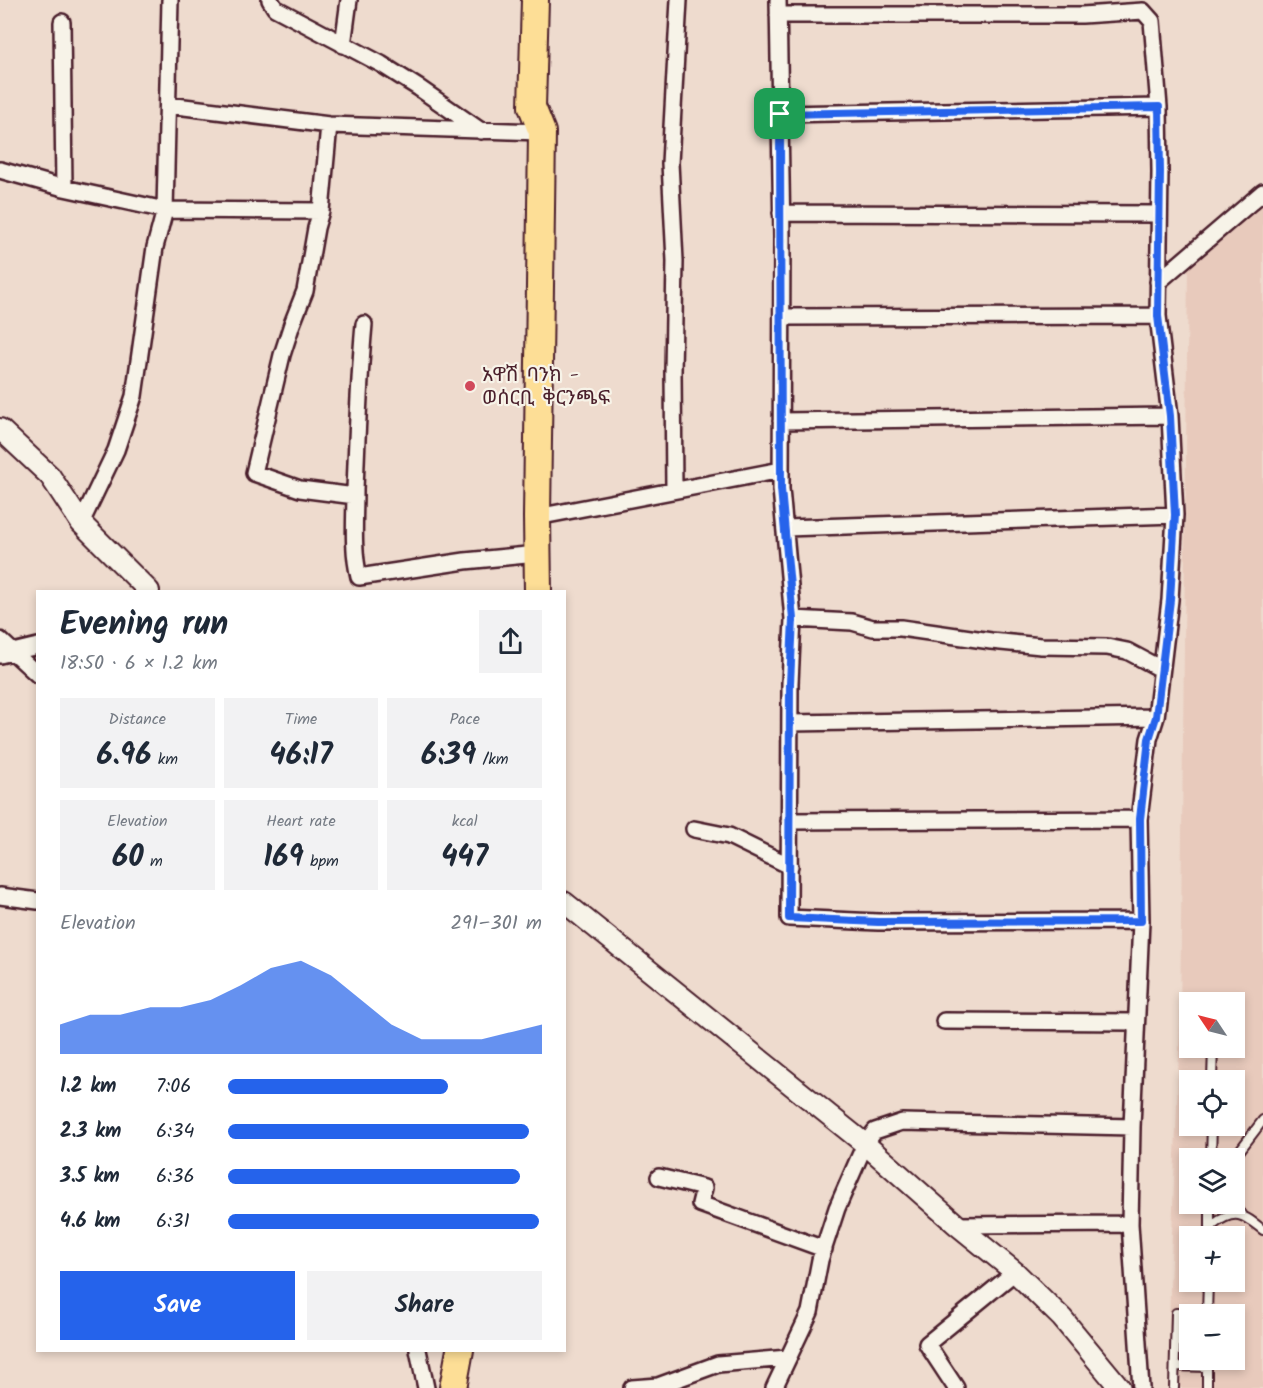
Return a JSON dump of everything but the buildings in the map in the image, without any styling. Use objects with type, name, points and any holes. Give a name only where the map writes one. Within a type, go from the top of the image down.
[{"type":"highway","points":[[535,0],[532,107],[542,132],[538,590]]},
{"type":"highway","points":[[453,1388],[459,1352]]},
{"type":"street","points":[[81,523],[116,450],[134,396],[155,247],[165,210],[170,0]]},
{"type":"street","points":[[270,0],[275,8],[381,64],[482,131]]},
{"type":"street","points":[[343,45],[349,0]]},
{"type":"street","points":[[674,490],[675,261],[670,163],[679,0]]},
{"type":"street","points":[[1141,921],[890,922],[789,918],[793,619],[782,470],[778,7],[1082,15],[1147,6],[1152,21],[1159,107],[1158,316],[1170,416],[1175,515],[1170,600],[1156,717],[1149,739],[1140,819],[1141,921],[1130,1224],[1141,1388]]},
{"type":"street","points":[[62,22],[64,188]]},
{"type":"street","points":[[168,105],[329,124],[542,132]]},
{"type":"street","points":[[780,114],[1159,107]]},
{"type":"street","points":[[329,124],[321,211],[305,291],[282,356],[254,473],[300,489],[355,496]]},
{"type":"street","points":[[0,170],[64,188],[165,210],[321,211]]},
{"type":"street","points":[[1158,282],[1263,192]]},
{"type":"street","points":[[781,213],[1159,214]]},
{"type":"street","points":[[782,317],[1158,316]]},
{"type":"street","points":[[364,324],[357,402],[355,496],[356,564],[359,577],[465,561],[537,554]]},
{"type":"street","points":[[782,421],[1170,416]]},
{"type":"street","points":[[0,429],[50,476],[81,523],[148,590]]},
{"type":"street","points":[[537,517],[782,470]]},
{"type":"street","points":[[786,528],[1175,515]]},
{"type":"street","points":[[793,619],[852,622],[873,628],[902,628],[1041,646],[1107,647],[1127,651],[1161,669]]},
{"type":"street","points":[[0,640],[7,653],[36,674]]},
{"type":"street","points":[[7,653],[36,646]]},
{"type":"street","points":[[790,723],[1156,717]]},
{"type":"street","points":[[789,821],[1140,819]]},
{"type":"street","points":[[694,829],[729,836],[790,866]]},
{"type":"street","points":[[0,896],[36,901]]},
{"type":"street","points":[[566,904],[865,1144],[957,1225],[1015,1272],[1062,1318],[1120,1388]]},
{"type":"street","points":[[945,1021],[1136,1022]]},
{"type":"street","points":[[774,1388],[810,1312],[824,1249],[837,1208],[865,1144],[875,1131],[902,1122],[1132,1127]]},
{"type":"street","points":[[659,1177],[704,1188],[700,1204],[824,1249]]},
{"type":"street","points":[[957,1225],[1130,1224]]},
{"type":"street","points":[[956,1388],[927,1344],[1015,1272]]},
{"type":"street","points":[[418,1352],[426,1388]]},
{"type":"street","points":[[632,1388],[658,1386],[718,1364],[788,1358]]},
{"type":"lane","points":[[1242,1148],[1263,1120]]},
{"type":"lane","points":[[1212,1226],[1229,1214],[1244,1215],[1263,1230]]},
{"type":"lane","points":[[1174,1388],[1176,1313],[1179,1313]]},
{"type":"lane","points":[[1175,1366],[1179,1366]]},
{"type":"lane","points":[[1207,1370],[1207,1388]]},
{"type":"shaded area","points":[[1263,198],[1263,1388],[1168,1388],[1179,1050],[1179,1058],[1245,1058],[1245,992],[1180,992],[1188,264]]},
{"type":"place","name":"አዋሽ ባንክ - ወሰርቢ ቅርንጫፍ","points":[[470,386]]},
{"type":"route","points":[[1159,107],[1158,316],[1170,416],[1175,515],[1170,600],[1156,717],[1149,739],[1140,819],[1141,921],[878,922],[789,918],[790,683],[793,610],[781,489],[780,114],[1159,107]]}]
